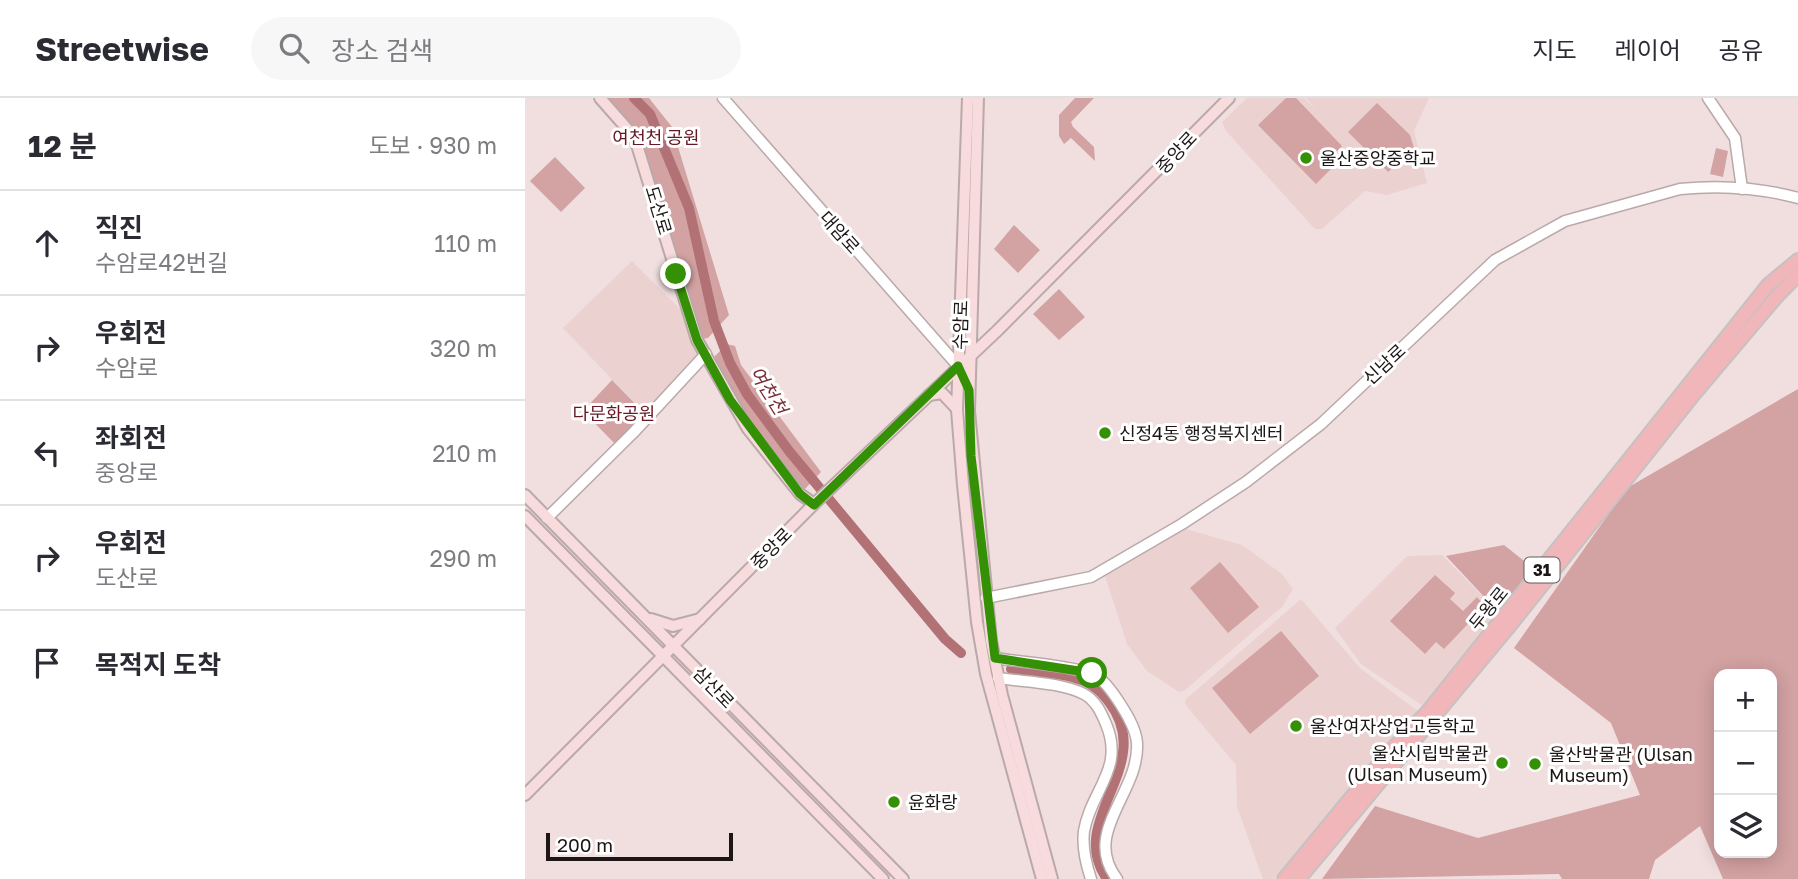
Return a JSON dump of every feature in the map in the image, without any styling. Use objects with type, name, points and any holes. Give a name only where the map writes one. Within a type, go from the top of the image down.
[{"type":"main road","name":"도산로","points":[[600,98],[630,132],[636,145],[665,229],[689,318],[706,354],[748,429],[800,494],[814,505]]},
{"type":"main road","name":"수암로","points":[[968,98],[966,298],[971,448],[986,598],[999,678],[1052,879]]},
{"type":"main road","name":"수암로","points":[[978,98],[957,410],[981,650],[996,718],[1042,879]]},
{"type":"main road","name":"중앙로","points":[[525,795],[836,483],[1128,202],[1229,98]]},
{"type":"main road","name":"두왕로","points":[[1284,879],[1363,782],[1429,710],[1768,285],[1798,260]]},
{"type":"main road","points":[[1299,879],[1492,648],[1703,383],[1798,275]]},
{"type":"main road","points":[[927,396],[942,393],[950,398],[957,410]]},
{"type":"main road","name":"삼산로","points":[[525,495],[903,879]]},
{"type":"main road","name":"삼산로","points":[[525,516],[883,879]]},
{"type":"main road","points":[[645,617],[673,626],[702,618]]},
{"type":"street","name":"대암로","points":[[723,98],[958,366],[969,390]]},
{"type":"street","points":[[1708,98],[1735,138],[1742,189]]},
{"type":"street","name":"신남로","points":[[986,598],[1091,577],[1182,524],[1246,482],[1321,424],[1495,260],[1565,221],[1680,189],[1720,187],[1798,198]]},
{"type":"street","points":[[547,518],[633,433],[706,354]]},
{"type":"street","points":[[995,658],[1092,673],[1113,692],[1124,709],[1137,742],[1134,763],[1119,806],[1105,831],[1105,858],[1117,879]]},
{"type":"street","points":[[999,678],[1075,691],[1085,695],[1099,708],[1114,749],[1111,766],[1084,829],[1084,846],[1091,879]]},
{"type":"shaded area","name":"울산중앙중학교","points":[[1247,98],[1304,98],[1316,110],[1306,98],[1429,98],[1414,131],[1427,183],[1387,195],[1365,191],[1322,229],[1315,229],[1226,131],[1222,122]]},
{"type":"shaded area","points":[[632,261],[689,318],[706,354],[648,417],[563,328]]},
{"type":"shaded area","points":[[1186,529],[1242,545],[1282,574],[1293,589],[1282,607],[1184,691],[1179,692],[1147,671],[1127,644],[1105,576]]},
{"type":"shaded area","points":[[1442,555],[1503,617],[1429,710],[1361,664],[1335,628],[1407,556]]},
{"type":"shaded area","name":"울산여자상업고등학교","points":[[1301,599],[1361,669],[1418,711],[1274,879],[1263,879],[1237,807],[1236,765],[1185,704],[1186,699]]},
{"type":"green space","name":"여천천 공원","points":[[607,98],[649,98],[672,127],[729,315],[708,338],[700,339],[645,157]]},
{"type":"green space","points":[[1075,98],[1094,98],[1071,122],[1094,147],[1095,161],[1071,138],[1064,144],[1059,136],[1059,115]]},
{"type":"green space","points":[[1286,98],[1296,98],[1342,146],[1327,161],[1333,167],[1316,184],[1258,125]]},
{"type":"green space","points":[[1377,103],[1410,135],[1414,148],[1388,172],[1348,132]]},
{"type":"green space","points":[[1716,148],[1728,151],[1723,177],[1710,174]]},
{"type":"green space","points":[[555,157],[585,188],[561,212],[530,181]]},
{"type":"green space","points":[[1014,225],[1040,250],[1018,273],[994,249]]},
{"type":"green space","points":[[1059,289],[1085,317],[1059,340],[1033,314]]},
{"type":"green space","points":[[727,344],[735,346],[741,365],[821,472],[805,489],[795,484],[748,418],[715,362],[715,356]]},
{"type":"green space","name":"다문화공원","points":[[612,380],[648,417],[618,447],[583,411]]},
{"type":"green space","points":[[1798,389],[1798,879],[1723,879],[1700,826],[1655,860],[1649,879],[1562,879],[1559,874],[1322,879],[1375,806],[1478,838],[1640,795],[1611,723],[1514,648],[1627,488]]},
{"type":"green space","points":[[1504,545],[1539,573],[1503,617],[1446,556]]},
{"type":"green space","points":[[1220,562],[1259,607],[1228,633],[1190,588]]},
{"type":"green space","points":[[1435,575],[1455,593],[1450,599],[1463,611],[1477,597],[1485,606],[1444,649],[1436,642],[1425,654],[1390,621]]},
{"type":"green space","points":[[1281,631],[1319,676],[1250,734],[1212,688]]},
{"type":"waterway","name":"여천천","points":[[634,98],[650,114],[689,208],[714,321],[730,363],[747,394],[789,451],[945,639],[961,653]]},
{"type":"waterway","name":"여천천","points":[[1011,669],[1060,674],[1085,681],[1106,698],[1121,726],[1123,748],[1119,770],[1096,835],[1097,857],[1107,879]]},
{"type":"place","name":"울산중앙중학교","points":[[1306,158]]},
{"type":"place","name":"신정4동 행정복지센터","points":[[1105,433]]},
{"type":"place","name":"울산여자상업고등학교","points":[[1296,726]]},
{"type":"place","name":"울산시립박물관 (Ulsan Museum)","points":[[1502,763]]},
{"type":"place","name":"울산박물관 (Ulsan Museum)","points":[[1535,764]]},
{"type":"place","name":"윤화랑","points":[[894,802]]},
{"type":"route","points":[[676,274],[697,340],[730,400],[748,429],[800,494],[814,505],[958,366],[969,390],[971,456],[988,620],[995,658],[1092,673]]}]
